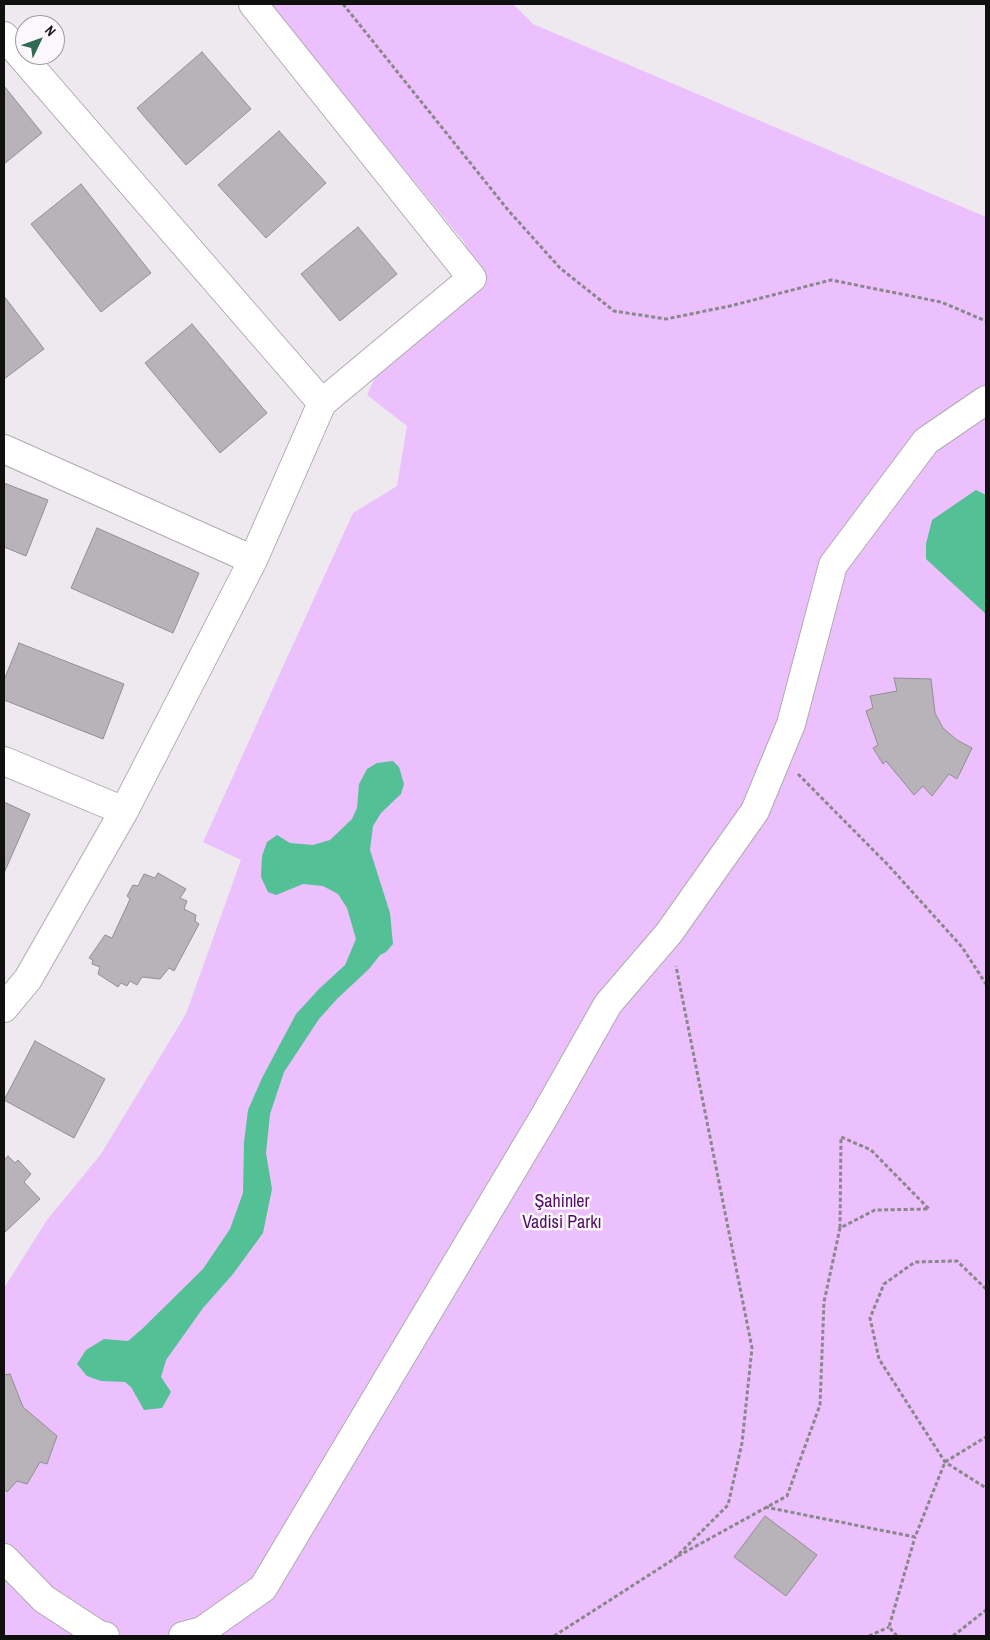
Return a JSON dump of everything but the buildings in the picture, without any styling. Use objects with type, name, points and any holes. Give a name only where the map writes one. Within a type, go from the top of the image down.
[{"type":"street","points":[[4,1008],[28,979],[124,811],[253,560],[322,403],[472,278],[253,4]]},
{"type":"street","points":[[4,36],[322,403]]},
{"type":"street","points":[[182,1636],[202,1631],[263,1588],[544,1117],[608,1004],[669,933],[754,812],[791,724],[833,565],[926,441],[986,400]]},
{"type":"street","points":[[4,449],[253,560]]},
{"type":"street","points":[[4,761],[124,811]]},
{"type":"street","points":[[4,1558],[44,1599],[100,1635],[105,1636]]},
{"type":"path","points":[[344,4],[508,210],[560,268],[614,311],[666,319],[730,306],[831,280],[941,302],[986,321]]},
{"type":"path","points":[[778,754],[902,881],[962,947],[986,984]]},
{"type":"path","points":[[669,933],[752,1348],[742,1443],[728,1505],[674,1559]]},
{"type":"path","points":[[554,1636],[674,1559],[787,1496],[820,1405],[824,1302],[840,1228],[840,1137],[871,1150],[929,1209],[875,1210],[840,1228]]},
{"type":"path","points":[[986,1289],[957,1261],[915,1262],[884,1284],[870,1318],[879,1359],[945,1462],[986,1488]]},
{"type":"path","points":[[869,1636],[889,1627],[915,1537],[945,1462],[986,1437]]},
{"type":"path","points":[[765,1507],[915,1537]]},
{"type":"path","points":[[953,1636],[986,1610]]},
{"type":"path","points":[[889,1627],[897,1636]]},
{"type":"green space","name":"Şahinler Vadisi Parkı","points":[[269,4],[513,4],[533,24],[986,217],[986,1636],[4,1636],[4,1288],[47,1220],[101,1154],[186,1014],[241,860],[203,842],[353,513],[397,486],[407,426],[367,395],[381,364],[481,277],[464,242]]},
{"type":"shaded area","points":[[976,490],[986,495],[986,614],[926,559],[926,544],[932,520]]},
{"type":"shaded area","points":[[393,761],[399,767],[404,784],[401,794],[381,813],[373,826],[370,850],[390,913],[393,944],[386,952],[380,955],[369,969],[319,1019],[284,1072],[270,1114],[266,1153],[272,1189],[263,1233],[233,1274],[203,1308],[166,1360],[161,1377],[171,1392],[162,1408],[144,1410],[131,1387],[125,1382],[101,1381],[87,1376],[77,1364],[86,1350],[104,1339],[128,1341],[142,1329],[203,1269],[230,1229],[243,1193],[244,1142],[248,1110],[262,1078],[296,1014],[345,965],[356,939],[347,908],[338,894],[323,886],[303,884],[276,895],[268,892],[261,877],[262,856],[267,842],[277,835],[290,843],[313,845],[330,840],[352,819],[357,808],[359,784],[367,769],[377,763]]}]
